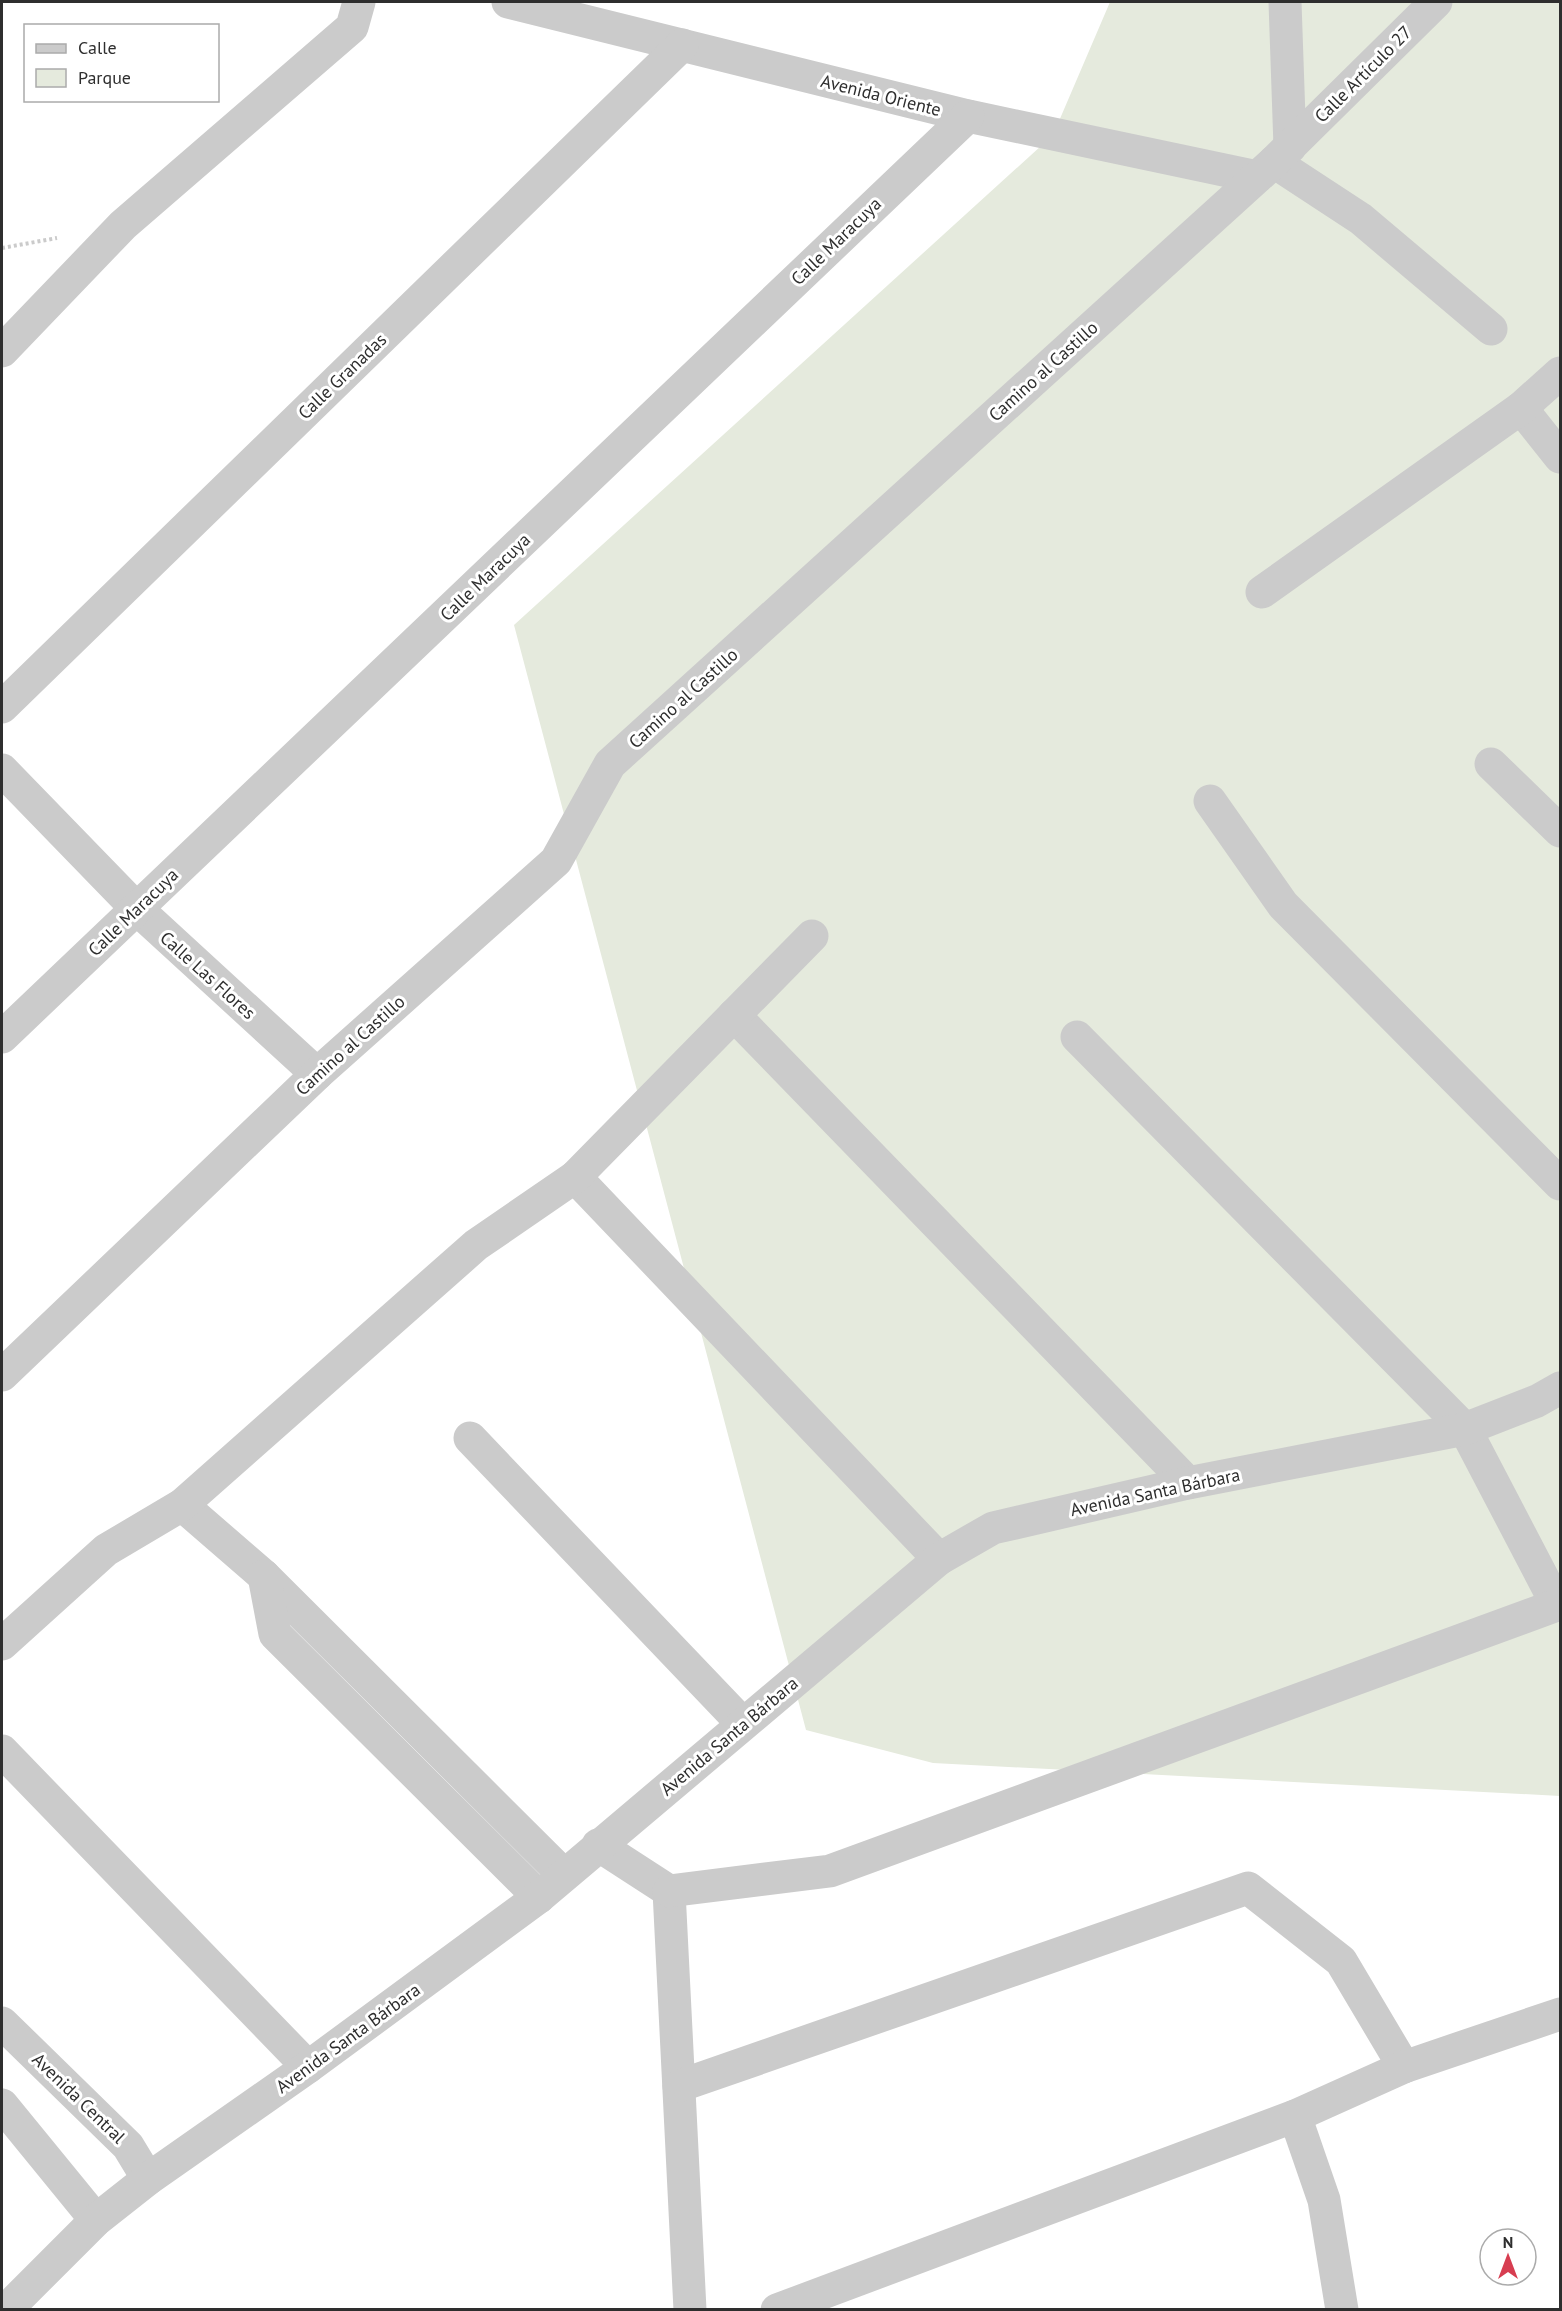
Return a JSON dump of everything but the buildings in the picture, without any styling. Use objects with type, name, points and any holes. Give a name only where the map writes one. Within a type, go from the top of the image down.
[{"type":"street","points":[[2,351],[123,225],[352,27],[359,2]]},
{"type":"street","name":"Avenida Oriente","points":[[508,2],[968,116],[1274,162]]},
{"type":"street","points":[[1285,2],[1274,162],[1361,219],[1491,329]]},
{"type":"street","name":"Calle Artículo 27","points":[[1274,162],[1436,2]]},
{"type":"street","name":"Calle Granadas","points":[[2,707],[682,45]]},
{"type":"street","name":"Calle Maracuya","points":[[2,1037],[968,116]]},
{"type":"street","name":"Camino al Castillo","points":[[2,1375],[317,1074],[556,861],[610,764],[1274,162]]},
{"type":"street","points":[[1262,592],[1521,408],[1560,373]]},
{"type":"street","points":[[1521,408],[1560,457]]},
{"type":"street","points":[[1491,764],[1560,831]]},
{"type":"street","name":"Calle Las Flores","points":[[2,770],[136,909],[317,1074]]},
{"type":"street","points":[[1210,801],[1283,905],[1560,1184]]},
{"type":"street","points":[[2,1644],[106,1550],[182,1505],[476,1245],[575,1177],[812,936]]},
{"type":"street","points":[[734,1016],[1188,1483]]},
{"type":"street","points":[[598,1845],[669,1891],[830,1871],[1559,1605],[1465,1429],[1077,1037]]},
{"type":"street","points":[[575,1177],[939,1559]]},
{"type":"street","name":"Avenida Santa Bárbara","points":[[6,2310],[96,2220],[148,2179],[308,2067],[539,1897],[939,1559],[993,1528],[1188,1483],[1465,1429],[1537,1401],[1560,1388]]},
{"type":"street","points":[[470,1438],[743,1724]]},
{"type":"street","points":[[182,1505],[264,1575],[564,1875]]},
{"type":"street","points":[[264,1575],[275,1634],[539,1897]]},
{"type":"street","points":[[2,1751],[308,2067]]},
{"type":"street","points":[[679,2086],[1248,1888],[1341,1961],[1404,2067]]},
{"type":"street","points":[[669,1891],[690,2310]]},
{"type":"street","points":[[777,2310],[1295,2116],[1404,2067],[1560,2014]]},
{"type":"street","name":"Avenida Central","points":[[2,2023],[128,2146],[148,2179]]},
{"type":"street","points":[[2,2105],[96,2220]]},
{"type":"street","points":[[1295,2116],[1324,2200],[1342,2310]]},
{"type":"street","points":[[40,2310],[44,2274]]},
{"type":"green space","points":[[1110,2],[1560,2],[1560,1796],[933,1763],[806,1730],[514,625],[1053,135]]}]
